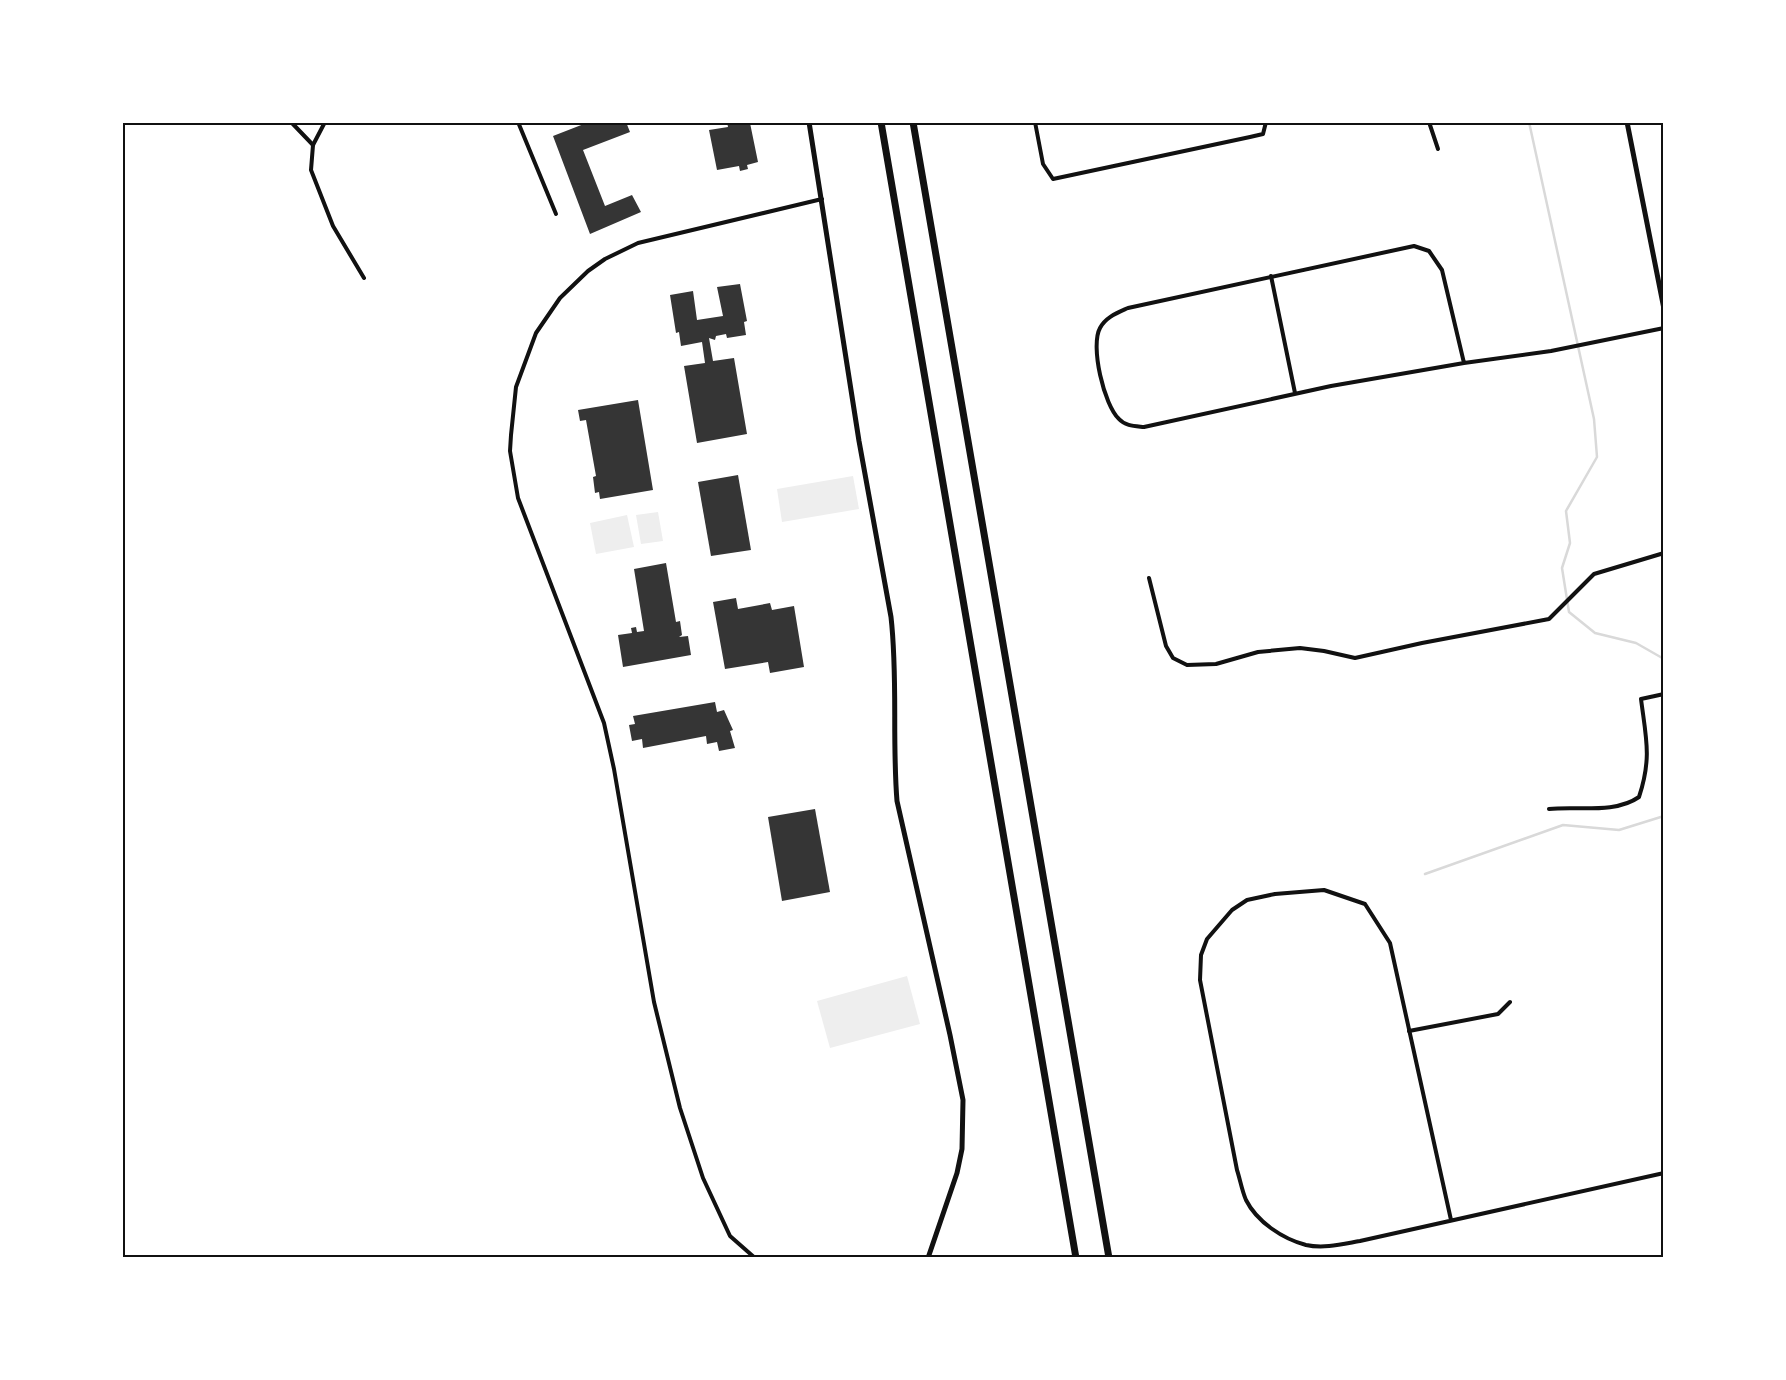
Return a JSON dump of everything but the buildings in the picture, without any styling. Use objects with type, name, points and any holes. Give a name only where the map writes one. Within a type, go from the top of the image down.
[{"type":"highway","points":[[881,122],[1076,1258]]},
{"type":"highway","points":[[913,122],[1108,1258]]},
{"type":"street","points":[[291,122],[313,145]]},
{"type":"street","points":[[325,122],[313,145],[311,170],[333,226],[364,278]]},
{"type":"street","points":[[518,122],[556,214]]},
{"type":"street","points":[[809,122],[860,441],[891,617],[894,646],[894,761],[897,801],[963,1100],[962,1149],[957,1173],[928,1258]]},
{"type":"street","points":[[1035,122],[1043,164],[1053,179],[1250,138],[1263,134],[1266,122]]},
{"type":"street","points":[[1429,122],[1438,149]]},
{"type":"street","points":[[1627,122],[1664,309]]},
{"type":"street","points":[[755,1258],[730,1236],[703,1178],[680,1108],[654,1002],[614,769],[604,723],[518,498],[510,450],[516,387],[536,333],[560,298],[588,271],[604,259],[638,243],[822,200]]},
{"type":"street","points":[[1464,363],[1442,270],[1429,250],[1414,246],[1128,308],[1108,318],[1099,329],[1096,343],[1104,391],[1110,409],[1120,421],[1131,426],[1144,427],[1295,393],[1464,363],[1551,351],[1664,328]]},
{"type":"street","points":[[1271,276],[1295,393]]},
{"type":"street","points":[[1149,578],[1166,646],[1173,658],[1187,665],[1216,664],[1258,652],[1300,648],[1355,658],[1422,643],[1526,625],[1549,619],[1594,574],[1664,553]]},
{"type":"street","points":[[1549,809],[1614,807],[1631,802],[1639,797],[1648,760],[1648,738],[1641,699],[1664,694]]},
{"type":"street","points":[[1451,1220],[1390,942],[1364,904],[1324,890],[1275,894],[1247,900],[1232,910],[1207,939],[1201,955],[1200,980],[1208,1029],[1246,1199],[1259,1219],[1282,1234],[1307,1245],[1327,1246],[1451,1220],[1664,1173]]},
{"type":"street","points":[[1409,1031],[1498,1014],[1510,1002]]},
{"type":"shaded area","points":[[853,476],[859,509],[782,522],[777,489]]},
{"type":"shaded area","points":[[658,512],[663,541],[641,544],[636,515]]},
{"type":"shaded area","points":[[627,515],[634,547],[596,554],[590,523]]},
{"type":"shaded area","points":[[907,976],[920,1024],[830,1048],[817,1001]]},
{"type":"waterway","points":[[1529,122],[1594,419],[1597,457],[1566,511],[1570,543],[1562,568],[1569,612],[1595,633],[1636,643],[1664,659]]},
{"type":"waterway","points":[[1425,874],[1563,825],[1619,830],[1664,816]]}]
